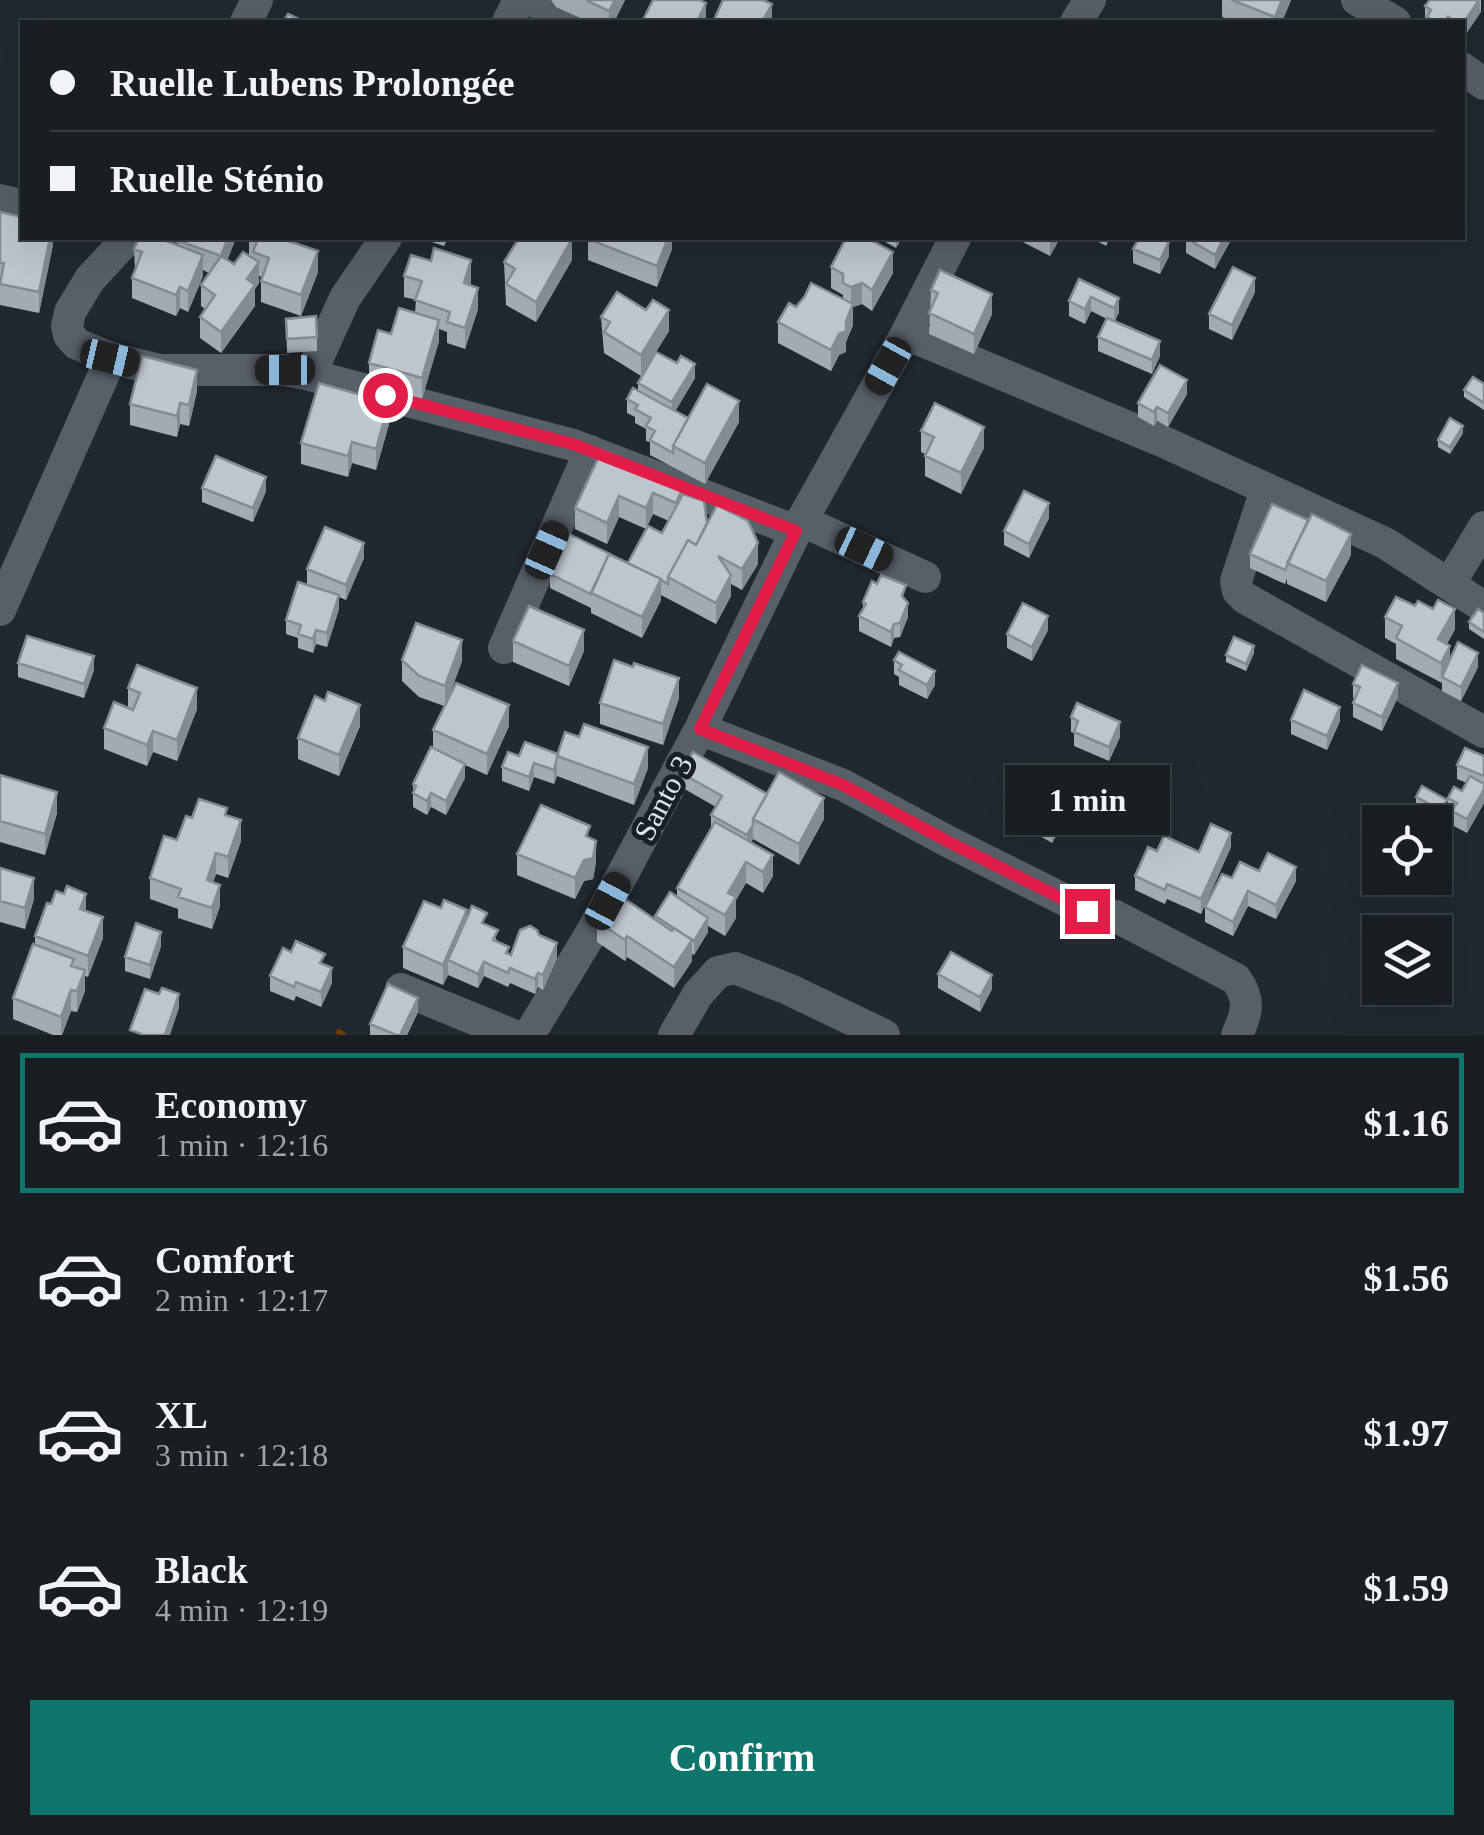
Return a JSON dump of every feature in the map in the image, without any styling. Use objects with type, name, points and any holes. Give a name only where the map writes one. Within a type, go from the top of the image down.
[{"type":"street","points":[[531,0],[572,20]]},
{"type":"street","points":[[1358,0],[1392,20]]},
{"type":"street","points":[[310,375],[346,298],[385,240]]},
{"type":"street","name":"Santo 3","points":[[529,1035],[590,935],[700,729],[799,526],[954,240]]},
{"type":"street","points":[[121,241],[90,279],[70,312],[67,326],[77,344],[110,358],[160,370],[285,370],[573,444],[799,526],[925,578]]},
{"type":"street","points":[[906,334],[1164,442],[1384,542],[1484,606]]},
{"type":"street","points":[[0,610],[110,358]]},
{"type":"street","points":[[504,648],[590,451]]},
{"type":"street","points":[[1266,490],[1236,582],[1238,591],[1484,732]]},
{"type":"street","points":[[1450,583],[1484,527]]},
{"type":"street","points":[[700,729],[843,785],[1087,911],[1116,916],[1236,979],[1248,1000],[1237,1035]]},
{"type":"street","points":[[674,1035],[698,994],[718,972],[736,968],[884,1035]]},
{"type":"street","points":[[401,989],[513,1035]]},
{"type":"building","points":[[586,0],[615,0],[609,11]]},
{"type":"building","points":[[653,0],[706,3],[698,20],[643,20]]},
{"type":"building","points":[[723,0],[763,0],[772,4],[763,20],[714,20]]},
{"type":"building","points":[[1232,0],[1282,0],[1275,17]]},
{"type":"building","points":[[1430,0],[1479,0],[1465,21],[1448,17],[1432,20],[1427,17],[1431,10],[1425,6]]},
{"type":"building","points":[[0,212],[20,217],[20,240],[50,240],[39,292],[0,284],[4,263],[0,263]]},
{"type":"building","points":[[138,240],[164,240],[203,255],[188,291],[180,287],[176,295],[132,278],[142,252],[134,249]]},
{"type":"building","points":[[179,240],[227,240],[221,256]]},
{"type":"building","points":[[286,240],[318,251],[301,295],[261,281],[269,258],[253,252],[257,241]]},
{"type":"building","points":[[518,240],[571,240],[536,302],[506,284],[515,269],[504,262]]},
{"type":"building","points":[[591,240],[667,240],[657,266]]},
{"type":"building","points":[[845,240],[871,240],[893,252],[872,290],[862,283],[851,287],[843,283],[843,274],[831,267]]},
{"type":"building","points":[[1138,240],[1169,242],[1160,260],[1133,249]]},
{"type":"building","points":[[1189,240],[1223,240],[1215,255]]},
{"type":"building","points":[[434,248],[471,260],[464,283],[478,288],[465,328],[447,322],[450,312],[415,300],[422,281],[404,276],[411,255],[431,261]]},
{"type":"building","points":[[243,252],[259,262],[247,279],[255,285],[221,332],[200,317],[215,295],[201,285],[221,256],[234,264]]},
{"type":"building","points":[[1233,267],[1255,278],[1232,325],[1209,314]]},
{"type":"building","points":[[940,270],[992,294],[974,334],[929,313],[938,293],[931,290]]},
{"type":"building","points":[[1079,279],[1119,298],[1114,308],[1091,297],[1085,309],[1069,301]]},
{"type":"building","points":[[811,283],[853,304],[846,331],[839,334],[831,350],[778,322],[789,303],[796,307]]},
{"type":"building","points":[[617,292],[646,310],[653,300],[669,310],[641,355],[604,332],[610,322],[601,317]]},
{"type":"building","points":[[399,308],[439,320],[422,378],[369,363],[378,330],[391,334]]},
{"type":"building","points":[[316,316],[317,337],[287,339],[286,319]]},
{"type":"building","points":[[1107,318],[1160,341],[1152,360],[1098,337]]},
{"type":"building","points":[[656,352],[677,363],[681,356],[695,364],[672,402],[638,383]]},
{"type":"building","points":[[142,356],[197,370],[189,405],[180,403],[177,416],[130,404]]},
{"type":"building","points":[[1160,365],[1187,380],[1168,413],[1157,407],[1154,412],[1138,403]]},
{"type":"building","points":[[1473,377],[1484,384],[1484,403],[1464,390]]},
{"type":"building","points":[[319,383],[389,403],[376,449],[352,442],[348,456],[301,443]]},
{"type":"building","points":[[707,384],[739,401],[705,463],[673,446]]},
{"type":"building","points":[[633,388],[688,418],[673,453],[650,440],[655,431],[646,426],[651,418],[627,399]]},
{"type":"building","points":[[935,403],[984,427],[961,473],[925,456],[934,437],[921,431]]},
{"type":"building","points":[[1450,418],[1463,426],[1450,447],[1438,440]]},
{"type":"building","points":[[602,450],[683,487],[676,503],[653,493],[646,508],[619,496],[607,523],[575,508]]},
{"type":"building","points":[[216,456],[266,477],[253,508],[202,488]]},
{"type":"building","points":[[1024,491],[1049,503],[1029,544],[1004,531]]},
{"type":"building","points":[[683,494],[704,501],[707,523],[696,545],[688,540],[668,584],[628,563],[648,526],[662,533]]},
{"type":"building","points":[[1272,504],[1308,520],[1285,570],[1250,554]]},
{"type":"building","points":[[717,505],[748,521],[758,543],[742,569],[718,556],[731,575],[716,603],[668,577],[688,540],[696,545]]},
{"type":"building","points":[[1312,514],[1351,534],[1326,581],[1287,563]]},
{"type":"building","points":[[325,527],[364,543],[346,585],[307,569]]},
{"type":"building","points":[[569,534],[612,555],[609,554],[591,594],[550,574]]},
{"type":"building","points":[[609,554],[661,579],[642,617],[591,593]]},
{"type":"building","points":[[881,575],[906,585],[902,596],[908,603],[900,623],[894,624],[891,632],[859,616],[872,581],[877,584]]},
{"type":"building","points":[[298,582],[339,595],[327,633],[316,630],[313,639],[298,634],[301,625],[286,620]]},
{"type":"building","points":[[1396,597],[1433,609],[1438,600],[1455,609],[1438,639],[1450,646],[1441,663],[1396,638],[1402,626],[1385,617]]},
{"type":"building","points":[[1023,603],[1048,616],[1032,647],[1007,634]]},
{"type":"building","points":[[529,606],[584,630],[569,666],[513,641]]},
{"type":"building","points":[[1478,609],[1484,613],[1484,632],[1469,622]]},
{"type":"building","points":[[416,623],[462,640],[445,686],[419,676],[402,660]]},
{"type":"building","points":[[27,636],[94,656],[84,684],[18,663]]},
{"type":"building","points":[[1234,637],[1254,646],[1246,664],[1226,655]]},
{"type":"building","points":[[1458,642],[1478,653],[1461,687],[1442,677]]},
{"type":"building","points":[[899,652],[935,671],[927,685],[899,670],[902,665],[894,660]]},
{"type":"building","points":[[614,660],[679,678],[663,724],[600,703]]},
{"type":"building","points":[[137,665],[197,688],[177,740],[153,731],[147,745],[104,728],[114,702],[133,710],[140,693],[128,688]]},
{"type":"building","points":[[1362,665],[1398,683],[1382,717],[1353,703],[1360,687],[1353,684]]},
{"type":"building","points":[[456,683],[509,705],[487,754],[433,730]]},
{"type":"building","points":[[1304,690],[1340,707],[1327,736],[1291,720]]},
{"type":"building","points":[[328,692],[360,705],[339,755],[298,738],[315,696],[325,701]]},
{"type":"building","points":[[1077,703],[1120,722],[1109,747],[1074,732],[1078,721],[1071,717]]},
{"type":"building","points":[[584,724],[648,747],[634,784],[557,756],[565,732],[579,737]]},
{"type":"building","points":[[525,742],[558,754],[554,770],[534,763],[529,777],[502,767],[508,752],[519,756]]},
{"type":"building","points":[[431,747],[465,764],[446,801],[431,793],[427,801],[413,793],[413,784]]},
{"type":"building","points":[[1465,748],[1484,756],[1484,776],[1457,765]]},
{"type":"building","points":[[693,752],[767,794],[747,835],[711,815],[722,796],[681,773]]},
{"type":"building","points":[[779,772],[824,798],[799,844],[753,819]]},
{"type":"building","points":[[0,775],[57,792],[45,834],[0,821]]},
{"type":"building","points":[[1470,776],[1484,784],[1467,819],[1452,811],[1457,803],[1448,798],[1454,787],[1462,791]]},
{"type":"building","points":[[1422,786],[1447,800],[1444,805],[1431,805],[1416,797]]},
{"type":"building","points":[[199,799],[227,808],[225,815],[241,820],[228,857],[216,853],[207,880],[220,885],[212,908],[178,897],[181,889],[150,878],[164,836],[177,840],[186,816],[192,818]]},
{"type":"building","points":[[541,805],[590,826],[586,836],[596,841],[593,858],[584,860],[575,878],[517,854]]},
{"type":"building","points":[[1045,810],[1061,821],[1052,836],[1035,826]]},
{"type":"building","points":[[715,822],[773,855],[763,872],[746,862],[728,893],[736,897],[725,915],[677,888]]},
{"type":"building","points":[[1211,824],[1231,833],[1201,899],[1167,884],[1165,890],[1135,876],[1148,847],[1157,851],[1164,836],[1199,852]]},
{"type":"building","points":[[1268,853],[1296,867],[1276,905],[1248,891],[1233,922],[1205,907],[1222,874],[1232,878],[1240,862],[1259,871]]},
{"type":"building","points":[[0,868],[34,878],[25,908],[0,901]]},
{"type":"building","points":[[67,886],[86,894],[80,909],[103,917],[88,956],[35,936],[47,903],[51,904],[56,891],[64,894]]},
{"type":"building","points":[[670,892],[708,918],[694,941],[655,916]]},
{"type":"building","points":[[616,893],[692,940],[674,967],[597,921]]},
{"type":"building","points":[[444,900],[467,910],[443,965],[403,947],[424,901],[441,908]]},
{"type":"building","points":[[472,906],[487,913],[482,923],[498,930],[493,940],[509,947],[506,953],[511,955],[520,930],[530,926],[557,943],[543,975],[538,973],[535,979],[484,962],[478,974],[448,960]]},
{"type":"building","points":[[136,923],[161,932],[150,965],[125,957]]},
{"type":"building","points":[[296,941],[325,954],[320,963],[332,968],[321,992],[296,982],[294,987],[270,976],[283,948],[291,952]]},
{"type":"building","points":[[33,944],[74,959],[71,966],[85,970],[77,991],[71,990],[61,1017],[13,998]]},
{"type":"building","points":[[951,952],[992,975],[980,997],[938,974]]},
{"type":"building","points":[[388,984],[418,998],[400,1035],[370,1024]]},
{"type":"building","points":[[162,988],[179,994],[165,1035],[130,1030],[145,989],[159,994]]},
{"type":"waterway","points":[[339,1032],[343,1035]]},
{"type":"route","points":[[385,395],[573,444],[796,531],[700,729],[843,785],[1087,911]]}]
